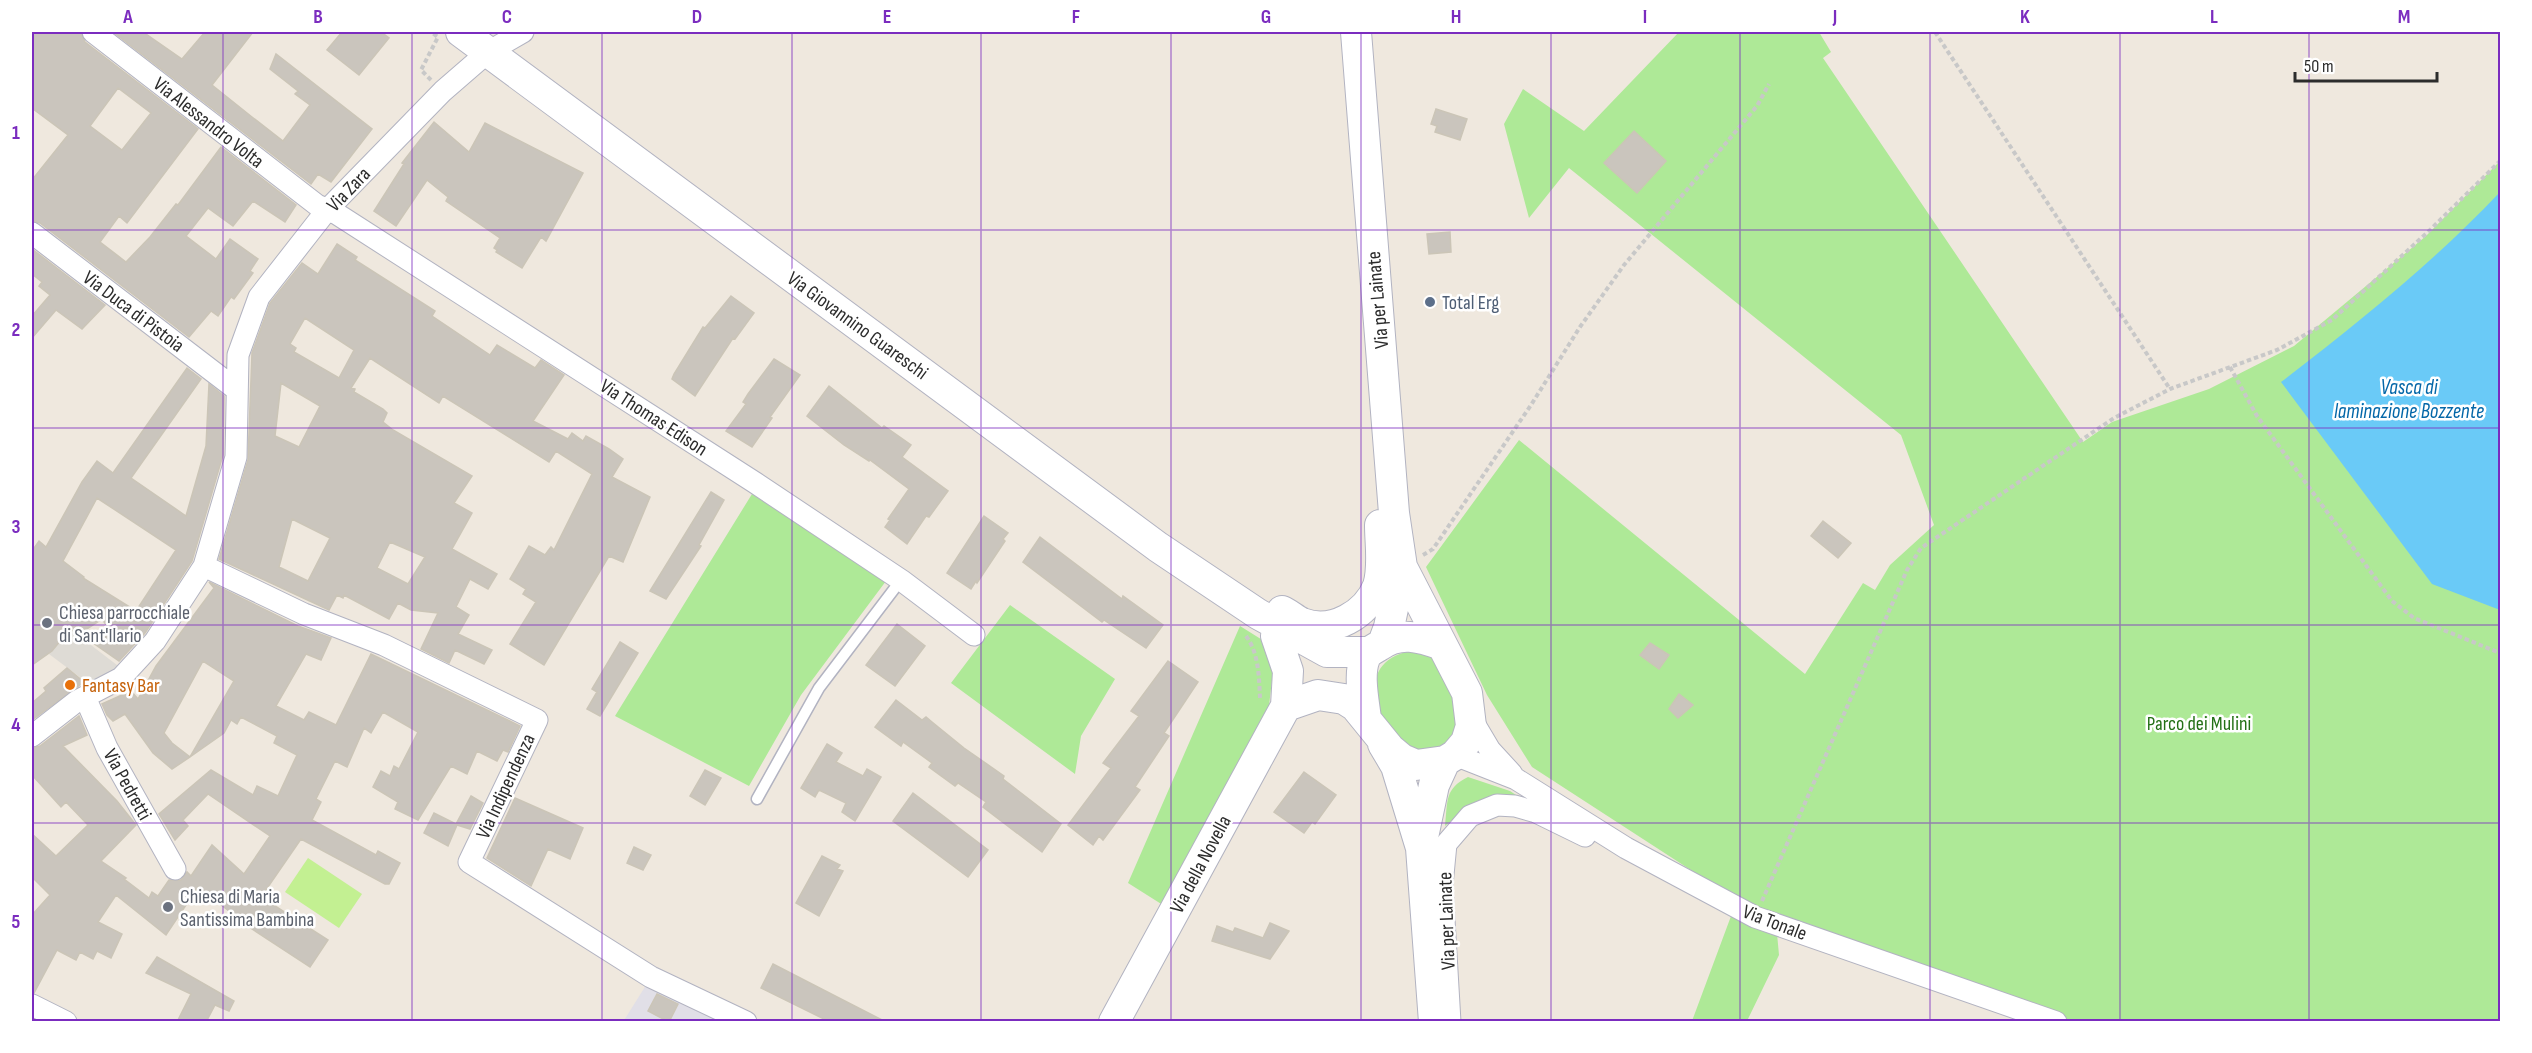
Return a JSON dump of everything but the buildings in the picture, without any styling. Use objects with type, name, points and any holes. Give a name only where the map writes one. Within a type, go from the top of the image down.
[{"type":"street","name":"Via Alessandro Volta","points":[[93,32],[317,205],[327,210]]},
{"type":"street","name":"Via Giovannino Guareschi","points":[[461,32],[1158,547],[1259,628],[1319,658]]},
{"type":"street","name":"Via Zara","points":[[32,736],[85,697],[121,678],[155,641],[204,566],[236,457],[238,354],[259,297],[327,210],[443,91],[488,52],[523,32]]},
{"type":"street","name":"Via per Lainate","points":[[1356,32],[1394,513],[1402,567],[1442,645]]},
{"type":"street","name":"Via Thomas Edison","points":[[327,210],[754,482],[901,580],[974,635]]},
{"type":"street","name":"Via Duca di Pistoia","points":[[32,233],[237,390]]},
{"type":"street","points":[[1158,547],[1196,550],[1270,603],[1304,623],[1328,625],[1346,622],[1366,604],[1378,585],[1381,563],[1372,362],[1380,333]]},
{"type":"street","name":"Via Indipendenza","points":[[204,566],[304,614],[384,645],[537,720],[469,862],[651,977],[746,1022]]},
{"type":"street","name":"Via per Lainate","points":[[1376,647],[1389,627],[1402,567]]},
{"type":"street","points":[[1259,628],[1288,671],[1278,699],[1318,695],[1344,699]]},
{"type":"street","points":[[1319,658],[1376,647],[1394,638],[1411,636],[1442,645],[1467,693],[1471,718],[1466,742],[1450,758],[1516,779]]},
{"type":"street","points":[[1372,727],[1363,674],[1365,658],[1376,647]]},
{"type":"street","name":"Via per Lainate","points":[[1319,658],[1344,699],[1355,706],[1402,759],[1416,765],[1450,758]]},
{"type":"street","name":"Via della Novella","points":[[1114,1022],[1278,699],[1319,658]]},
{"type":"street","name":"Via Pedretti","points":[[85,697],[107,747],[175,869]]},
{"type":"street","points":[[1471,718],[1490,750],[1516,779]]},
{"type":"street","name":"Via per Lainate","points":[[1372,727],[1396,766],[1421,848],[1434,1022]]},
{"type":"street","name":"Via per Lainate","points":[[1421,848],[1434,785],[1450,758]]},
{"type":"street","name":"Via Tonale","points":[[1516,779],[1626,848],[1755,917],[2055,1022]]},
{"type":"street","name":"Via per Lainate","points":[[1450,1022],[1442,885],[1446,844],[1470,816],[1497,805],[1515,806],[1536,812],[1600,843],[1626,848]]},
{"type":"street","points":[[32,1005],[66,1022]]},
{"type":"lane","points":[[757,798],[819,688],[901,580]]},
{"type":"path","points":[[431,32],[438,37],[421,70],[443,91]]},
{"type":"path","points":[[1935,32],[2170,389]]},
{"type":"path","points":[[1402,567],[1433,549],[1531,405],[1580,327],[1624,265],[1756,106],[1769,84]]},
{"type":"path","points":[[1755,917],[1907,570],[1921,549],[2115,418],[2170,389],[2277,350],[2332,320],[2430,230],[2500,161]]},
{"type":"path","points":[[2230,368],[2257,416],[2392,602],[2414,618],[2500,653]]},
{"type":"path","points":[[1259,628],[1251,642],[1259,673],[1278,699]]},
{"type":"shaded area","points":[[70,629],[126,672],[97,690],[49,654]]},
{"type":"shaded area","points":[[648,982],[732,1022],[623,1022]]},
{"type":"green space","name":"Parco dei Mulini","points":[[1679,32],[1819,32],[1831,52],[1823,58],[2083,442],[2112,422],[2209,389],[2294,346],[2426,236],[2500,161],[2500,1021],[2065,1021],[1775,912],[1779,955],[1747,1021],[1692,1021],[1737,900],[1532,767],[1487,695],[1426,567],[1519,440],[1805,674],[1863,583],[1875,590],[1890,565],[1934,525],[1901,435],[1569,168],[1529,218],[1504,124],[1523,89],[1584,131]]},
{"type":"green space","points":[[752,494],[886,581],[801,695],[749,786],[615,716]]},
{"type":"green space","points":[[1010,605],[1115,679],[1081,736],[1075,774],[951,683]]},
{"type":"green space","points":[[1240,626],[1264,641],[1273,672],[1268,714],[1166,907],[1128,883]]},
{"type":"green space","points":[[1420,650],[1434,657],[1454,683],[1458,732],[1436,748],[1416,750],[1405,746],[1386,722],[1375,694],[1375,681],[1380,670],[1389,660],[1402,653]]},
{"type":"green space","points":[[1468,777],[1510,791],[1522,799],[1465,809],[1445,826],[1447,803],[1451,791]]},
{"type":"green space","points":[[308,858],[362,894],[339,928],[285,892]]},
{"type":"water","name":"Vasca di laminazione Bozzente","points":[[2500,192],[2500,610],[2432,584],[2281,382],[2395,291],[2449,243]]},
{"type":"place","name":"Total Erg","points":[[1430,302]]},
{"type":"place","name":"Chiesa parrocchiale di Sant'Ilario","points":[[47,623]]},
{"type":"place","name":"Fantasy Bar","points":[[70,685]]},
{"type":"place","name":"Chiesa di Maria Santissima Bambina","points":[[168,907]]}]
